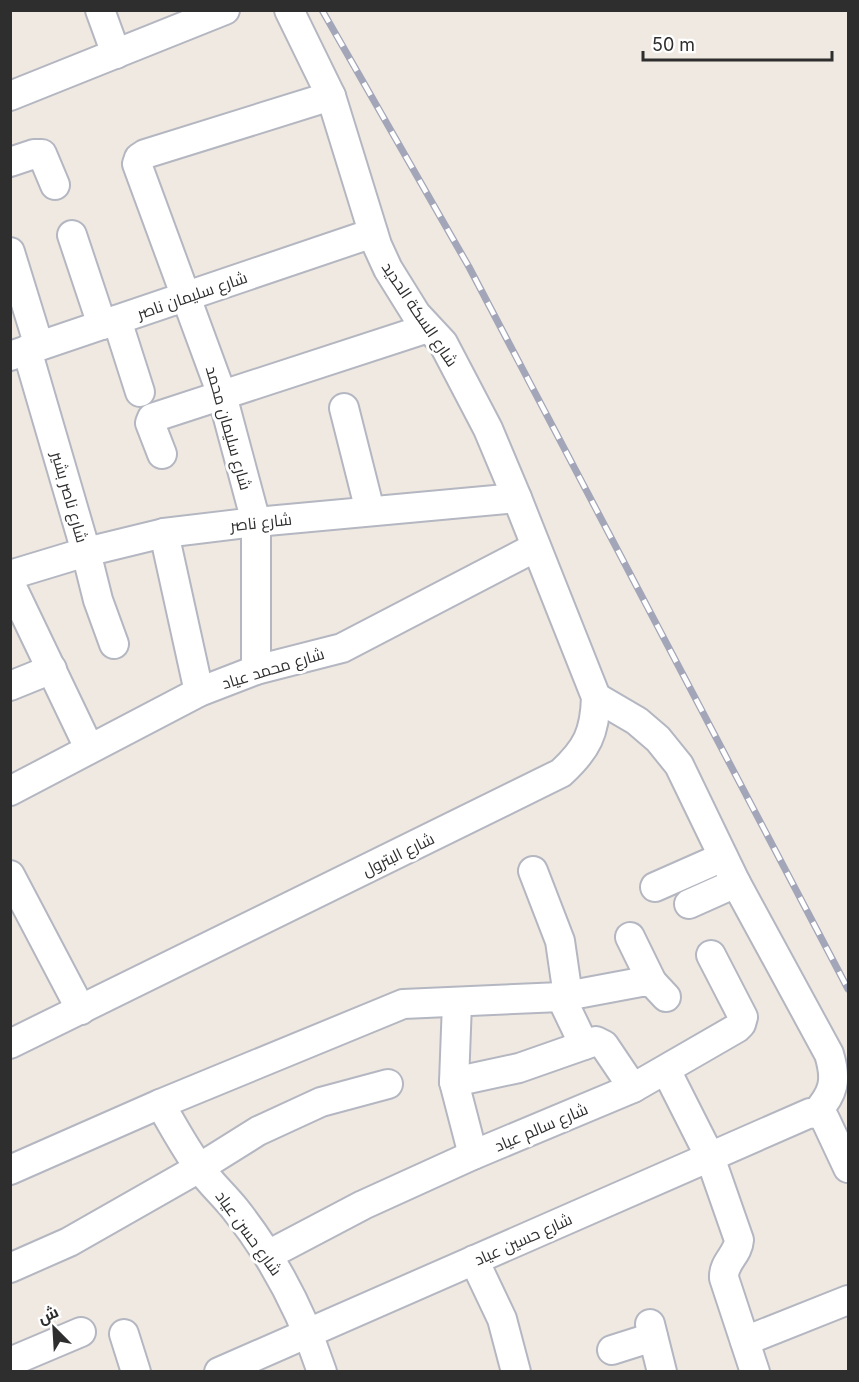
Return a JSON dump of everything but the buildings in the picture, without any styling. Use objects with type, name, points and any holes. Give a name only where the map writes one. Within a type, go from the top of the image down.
[{"type":"street","points":[[100,10],[116,54]]},
{"type":"street","points":[[10,96],[225,10]]},
{"type":"street","name":"شارع السكة الحديد","points":[[289,10],[331,96],[376,245],[416,314],[443,343],[488,429],[536,547]]},
{"type":"street","name":"شارع سليمان محمد","points":[[256,670],[256,522],[222,395],[137,164],[145,154],[331,96]]},
{"type":"street","points":[[10,162],[34,154],[42,154],[55,185]]},
{"type":"street","name":"شارع سليمان ناصر","points":[[25,351],[373,233]]},
{"type":"street","points":[[72,235],[140,392]]},
{"type":"street","name":"شارع ناصر بشير","points":[[10,252],[25,351],[86,552],[98,600],[114,644]]},
{"type":"street","points":[[162,454],[150,423],[152,418],[428,327]]},
{"type":"street","points":[[344,408],[370,511]]},
{"type":"street","name":"شارع ناصر","points":[[10,575],[86,552],[164,533],[256,522],[518,498]]},
{"type":"street","points":[[164,533],[199,692]]},
{"type":"street","name":"شارع محمد عياد","points":[[10,791],[199,692],[256,670],[342,648],[536,547]]},
{"type":"street","name":"شارع البترول","points":[[10,1044],[561,773],[578,758],[589,740],[595,719],[596,697],[536,547]]},
{"type":"street","points":[[10,583],[89,748]]},
{"type":"street","points":[[10,686],[52,669]]},
{"type":"street","points":[[596,697],[637,721],[657,739],[679,765],[736,883],[829,1054],[833,1069],[833,1085],[820,1116],[849,1168]]},
{"type":"street","points":[[655,887],[723,857]]},
{"type":"street","points":[[533,871],[560,941],[565,997],[584,1045]]},
{"type":"street","points":[[10,875],[81,1010]]},
{"type":"street","points":[[689,904],[736,883]]},
{"type":"street","points":[[10,1170],[160,1104],[403,1004],[565,997],[641,982],[659,990],[630,937]]},
{"type":"street","name":"شارع سالم عياد","points":[[268,1255],[363,1205],[473,1155],[633,1088],[737,1028],[743,1021],[711,955]]},
{"type":"street","points":[[457,1003],[454,1082],[473,1155]]},
{"type":"street","points":[[454,1082],[519,1068],[596,1041],[602,1042],[633,1088]]},
{"type":"street","points":[[666,1070],[710,1157],[739,1240],[738,1248],[723,1272],[755,1371]]},
{"type":"street","points":[[10,1268],[69,1242],[268,1126],[321,1102],[388,1084]]},
{"type":"street","name":"شارع حسن عياد","points":[[160,1104],[199,1168],[236,1210],[268,1255],[309,1332],[322,1371]]},
{"type":"street","name":"شارع حسين عياد","points":[[219,1371],[810,1113],[820,1116]]},
{"type":"street","points":[[474,1260],[502,1319],[516,1371]]},
{"type":"street","points":[[744,1341],[849,1300]]},
{"type":"street","points":[[612,1350],[651,1331],[662,1371]]},
{"type":"street","points":[[10,1362],[81,1332]]},
{"type":"street","points":[[124,1335],[136,1371]]},
{"type":"railway","points":[[322,10],[469,267],[848,989]]}]
